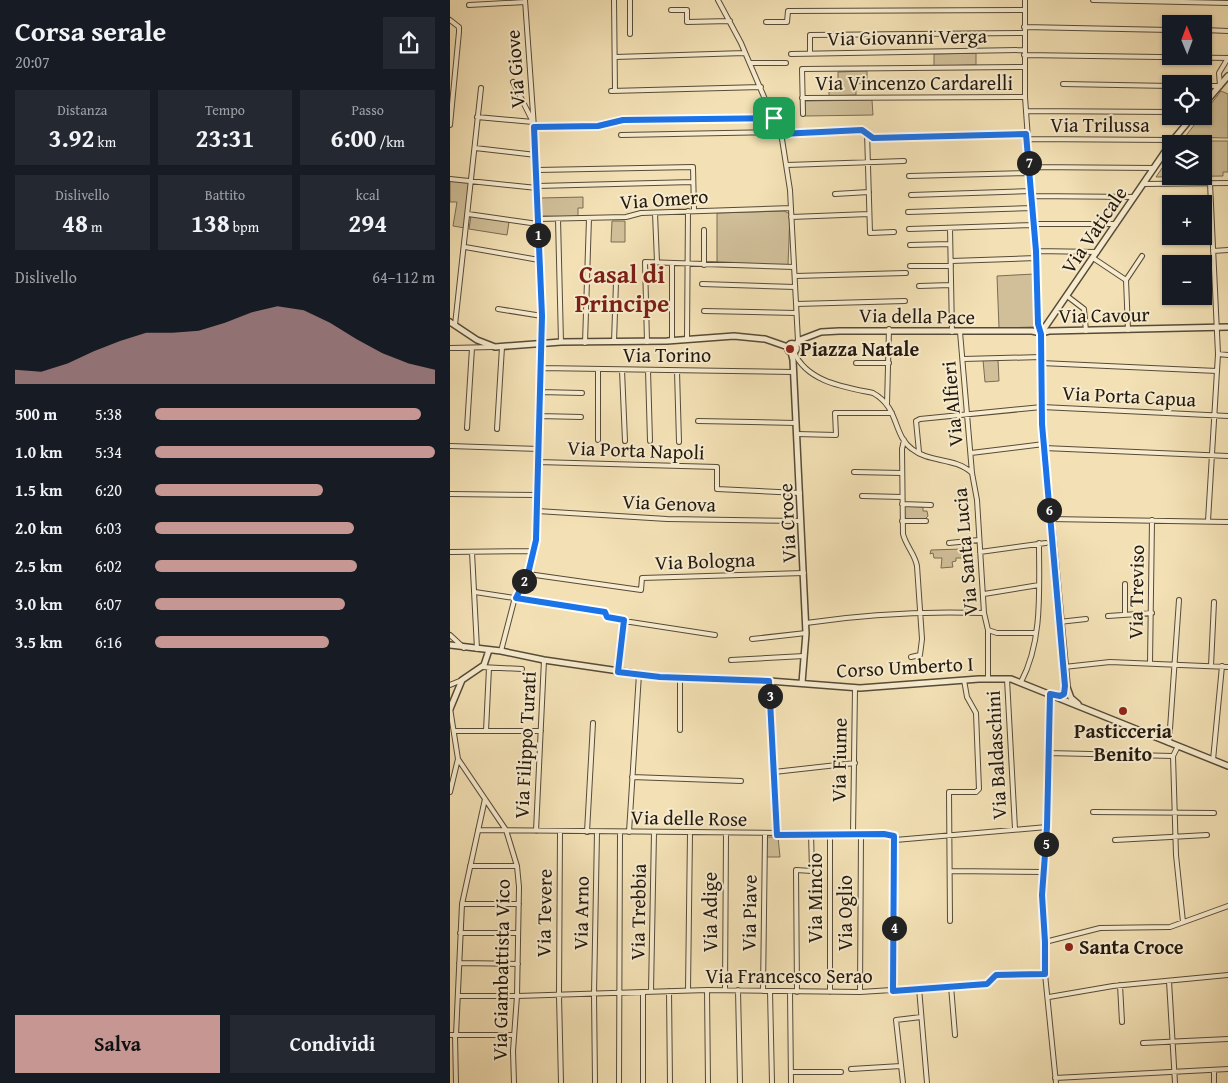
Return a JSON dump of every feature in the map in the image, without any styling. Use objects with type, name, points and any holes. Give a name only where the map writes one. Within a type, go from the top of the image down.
[{"type":"street","points":[[614,0],[615,57],[613,91],[760,87]]},
{"type":"street","points":[[630,0],[630,34]]},
{"type":"street","points":[[450,348],[542,345],[560,342],[646,342],[734,336],[753,337],[791,350],[797,348],[791,208],[787,165],[780,133],[746,53],[718,0]]},
{"type":"street","points":[[1025,0],[1026,134],[1036,251],[1038,324],[1041,334],[1044,446],[1065,691],[1060,696],[1053,695],[1048,753],[1047,827],[1042,895],[1045,974],[1049,998],[1056,1083]]},
{"type":"street","points":[[1093,0],[1228,3]]},
{"type":"street","points":[[469,5],[525,1]]},
{"type":"street","name":"Via Giove","points":[[501,651],[516,598],[528,574],[534,551],[538,495],[542,316],[537,170],[525,1]]},
{"type":"street","points":[[671,10],[687,10],[688,22],[730,21]]},
{"type":"street","points":[[766,22],[787,22],[788,11],[1024,10]]},
{"type":"street","points":[[450,20],[459,27],[450,125]]},
{"type":"street","points":[[1024,27],[1162,30]]},
{"type":"street","points":[[1212,30],[1228,31]]},
{"type":"street","points":[[810,53],[810,35],[1024,33]]},
{"type":"street","points":[[615,57],[746,53]]},
{"type":"street","name":"Via Giovanni Verga","points":[[790,54],[1024,53],[1228,58]]},
{"type":"street","points":[[1220,86],[1219,74],[1228,58]]},
{"type":"street","points":[[750,63],[786,63]]},
{"type":"street","points":[[802,114],[802,69],[1024,67]]},
{"type":"street","points":[[1212,95],[1228,76]]},
{"type":"street","points":[[513,82],[527,106],[534,124]]},
{"type":"street","points":[[1063,84],[1162,86]]},
{"type":"street","points":[[1212,86],[1220,86]]},
{"type":"street","points":[[455,325],[481,88]]},
{"type":"street","name":"Via Vincenzo Cardarelli","points":[[802,98],[1025,97]]},
{"type":"street","points":[[1026,110],[1162,112]]},
{"type":"street","points":[[477,116],[534,124],[598,126],[623,120],[774,118]]},
{"type":"street","name":"Via Vaticale","points":[[1177,135],[1186,125]]},
{"type":"street","points":[[621,135],[862,130],[873,138],[1026,134]]},
{"type":"street","points":[[867,132],[870,233],[894,232]]},
{"type":"street","name":"Via Trilussa","points":[[1027,139],[1162,140]]},
{"type":"street","points":[[475,148],[536,156]]},
{"type":"street","name":"Via Vaticale","points":[[1041,334],[1162,156]]},
{"type":"street","points":[[787,165],[904,160]]},
{"type":"street","points":[[537,170],[693,167],[694,211]]},
{"type":"street","points":[[1029,167],[1154,168]]},
{"type":"street","points":[[909,176],[1029,173]]},
{"type":"street","points":[[450,179],[537,187],[693,182]]},
{"type":"street","points":[[1212,183],[1228,183]]},
{"type":"street","points":[[1143,184],[1162,184]]},
{"type":"street","points":[[1208,521],[1218,354],[1210,185]]},
{"type":"street","points":[[911,195],[1031,191]]},
{"type":"street","points":[[835,194],[869,192]]},
{"type":"street","points":[[1031,196],[1135,197]]},
{"type":"street","name":"Via Omero","points":[[468,214],[538,221],[558,218],[626,218],[641,213],[791,208]]},
{"type":"street","points":[[908,212],[1032,208]]},
{"type":"street","points":[[687,339],[688,211]]},
{"type":"street","points":[[656,213],[657,262]]},
{"type":"street","points":[[791,217],[869,214]]},
{"type":"street","points":[[558,218],[560,342]]},
{"type":"street","points":[[585,343],[589,218]]},
{"type":"street","points":[[909,229],[1034,224],[1116,224]]},
{"type":"street","points":[[950,228],[952,332]]},
{"type":"street","points":[[704,230],[704,265]]},
{"type":"street","points":[[910,245],[950,244]]},
{"type":"street","points":[[464,247],[539,260]]},
{"type":"street","points":[[1213,250],[1228,250]]},
{"type":"street","points":[[1036,251],[1097,252]]},
{"type":"street","points":[[1128,331],[1126,280],[1142,256]]},
{"type":"street","points":[[910,266],[1036,258]]},
{"type":"street","points":[[1093,258],[1126,280]]},
{"type":"street","points":[[646,342],[645,262],[794,267]]},
{"type":"street","points":[[672,263],[672,340]]},
{"type":"street","points":[[795,276],[906,272]]},
{"type":"street","points":[[614,342],[616,282]]},
{"type":"street","points":[[702,284],[795,288]]},
{"type":"street","points":[[919,286],[951,285]]},
{"type":"street","points":[[1067,296],[1084,309],[1086,331]]},
{"type":"street","points":[[796,304],[905,301]]},
{"type":"street","points":[[498,309],[542,316]]},
{"type":"street","points":[[704,311],[796,313]]},
{"type":"street","points":[[450,322],[477,340],[495,347]]},
{"type":"street","name":"Via Cavour","points":[[1041,334],[1049,331],[1128,331],[1228,327]]},
{"type":"street","points":[[887,404],[889,330]]},
{"type":"street","name":"Via della Pace","points":[[796,343],[821,332],[889,330],[952,332],[1032,331],[1041,334]]},
{"type":"street","name":"Via Alfieri","points":[[960,332],[972,473]]},
{"type":"street","points":[[498,429],[502,347]]},
{"type":"street","points":[[467,428],[472,348]]},
{"type":"street","name":"Via Croce","points":[[791,350],[794,360],[806,623],[802,683]]},
{"type":"street","name":"Via Santa Lucia","points":[[791,350],[798,361],[821,379],[873,393],[887,404],[904,440],[912,450],[959,464],[972,473],[977,500],[984,613],[988,630],[988,678]]},
{"type":"street","points":[[1218,354],[1228,355]]},
{"type":"street","points":[[963,359],[1041,360],[1217,371]]},
{"type":"street","points":[[856,363],[889,363]]},
{"type":"street","name":"Via Torino","points":[[540,368],[677,371],[710,369],[794,372]]},
{"type":"street","points":[[598,369],[598,440]]},
{"type":"street","points":[[622,370],[625,441]]},
{"type":"street","points":[[648,370],[650,442]]},
{"type":"street","points":[[677,371],[679,442]]},
{"type":"street","points":[[540,392],[582,393]]},
{"type":"street","name":"Via Porta Capua","points":[[919,452],[916,420],[1042,407],[1228,416]]},
{"type":"street","points":[[797,434],[836,435],[835,413],[892,413]]},
{"type":"street","points":[[539,416],[581,417]]},
{"type":"street","points":[[698,421],[796,423]]},
{"type":"street","points":[[904,440],[902,521],[905,545],[916,560],[920,612],[921,650],[920,655],[911,657]]},
{"type":"street","points":[[450,446],[539,449]]},
{"type":"street","points":[[971,453],[1044,446],[1228,456]]},
{"type":"street","name":"Via Porta Napoli","points":[[538,462],[716,467],[717,489],[800,493]]},
{"type":"street","points":[[854,472],[902,473]]},
{"type":"street","points":[[450,494],[538,495]]},
{"type":"street","points":[[862,496],[902,497]]},
{"type":"street","points":[[902,504],[931,505]]},
{"type":"street","name":"Via Genova","points":[[537,511],[667,519],[801,520]]},
{"type":"street","points":[[1050,519],[1228,522]]},
{"type":"street","name":"Via Treviso","points":[[1150,663],[1152,520]]},
{"type":"street","points":[[902,521],[926,521]]},
{"type":"street","points":[[949,543],[979,540]]},
{"type":"street","points":[[1021,682],[1030,662],[1035,633],[1039,585],[1039,543]]},
{"type":"street","points":[[980,552],[1046,543]]},
{"type":"street","points":[[450,552],[534,551]]},
{"type":"street","points":[[472,552],[476,649]]},
{"type":"street","name":"Via Bologna","points":[[528,574],[641,590],[642,578],[804,572]]},
{"type":"street","points":[[1125,584],[1125,615]]},
{"type":"street","points":[[984,594],[1039,585]]},
{"type":"street","points":[[475,592],[605,612],[607,617],[715,635]]},
{"type":"street","points":[[1169,742],[1178,600]]},
{"type":"street","points":[[1210,666],[1214,602]]},
{"type":"street","points":[[806,623],[848,617],[920,612],[984,613]]},
{"type":"street","points":[[1108,616],[1152,613]]},
{"type":"street","points":[[1059,622],[1086,619]]},
{"type":"street","points":[[618,672],[624,620]]},
{"type":"street","points":[[988,630],[997,633],[1035,633]]},
{"type":"street","points":[[752,639],[806,633]]},
{"type":"street","points":[[450,635],[464,648]]},
{"type":"street","name":"Corso Umberto I","points":[[450,646],[501,651],[618,672],[855,688],[988,678],[1007,679],[1021,682],[1228,766]]},
{"type":"street","points":[[450,685],[462,680],[481,667],[486,662],[488,650]]},
{"type":"street","points":[[731,660],[804,656]]},
{"type":"street","name":"Via Filippo Turati","points":[[536,831],[544,660]]},
{"type":"street","points":[[1064,666],[1110,662],[1228,666]]},
{"type":"street","points":[[1064,666],[1071,698],[1081,706],[1099,714]]},
{"type":"street","points":[[1213,760],[1222,666]]},
{"type":"street","points":[[481,667],[522,669]]},
{"type":"street","points":[[486,731],[489,668]]},
{"type":"street","points":[[629,832],[639,674]]},
{"type":"street","points":[[680,677],[680,730]]},
{"type":"street","name":"Via Baldaschini","points":[[1007,679],[1015,829]]},
{"type":"street","points":[[450,792],[458,759],[450,709],[462,680]]},
{"type":"street","points":[[950,921],[949,792],[976,792],[980,789],[976,713],[967,697],[964,680]]},
{"type":"street","points":[[769,681],[777,835]]},
{"type":"street","name":"Via Fiume","points":[[853,834],[855,688]]},
{"type":"street","points":[[587,832],[593,724]]},
{"type":"street","points":[[455,731],[541,731]]},
{"type":"street","points":[[1178,746],[1173,756],[1175,836],[1183,922]]},
{"type":"street","points":[[1048,753],[1173,756]]},
{"type":"street","name":"Via Giambattista Vico","points":[[458,759],[506,830],[517,866],[518,964],[514,1035],[514,1083]]},
{"type":"street","points":[[774,772],[855,763]]},
{"type":"street","points":[[632,777],[740,781]]},
{"type":"street","points":[[456,1083],[454,1035],[458,996],[462,904],[485,799]]},
{"type":"street","points":[[1093,812],[1214,813]]},
{"type":"street","name":"Via delle Rose","points":[[478,830],[777,835],[861,834],[892,835],[895,840],[1047,827]]},
{"type":"street","name":"Via Tevere","points":[[560,832],[558,995],[561,1083]]},
{"type":"street","name":"Via Arno","points":[[595,1083],[594,994],[597,832]]},
{"type":"street","points":[[619,1083],[620,832]]},
{"type":"street","name":"Via Trebbia","points":[[651,992],[654,832]]},
{"type":"street","points":[[688,990],[690,833]]},
{"type":"street","name":"Via Adige","points":[[725,990],[726,834]]},
{"type":"street","name":"Via Piave","points":[[763,991],[765,834]]},
{"type":"street","points":[[797,992],[796,870],[812,871],[811,834]]},
{"type":"street","name":"Via Mincio","points":[[830,834],[830,992]]},
{"type":"street","name":"Via Oglio","points":[[860,992],[861,834]]},
{"type":"street","points":[[1115,840],[1207,835]]},
{"type":"street","points":[[893,991],[895,840]]},
{"type":"street","points":[[470,866],[517,866]]},
{"type":"street","points":[[950,871],[1044,872]]},
{"type":"street","points":[[462,904],[518,904]]},
{"type":"street","points":[[1045,942],[1100,928],[1170,927],[1228,906]]},
{"type":"street","points":[[460,933],[518,933]]},
{"type":"street","points":[[459,963],[518,964]]},
{"type":"street","name":"Via Francesco Serao","points":[[458,996],[558,995],[688,990],[790,992],[893,991],[987,984],[996,975],[1045,974]]},
{"type":"street","points":[[1049,998],[1120,986],[1228,975]]},
{"type":"street","points":[[1169,981],[1175,1083]]},
{"type":"street","points":[[951,986],[955,1035]]},
{"type":"street","points":[[1120,986],[1122,1022]]},
{"type":"street","points":[[919,988],[927,1083]]},
{"type":"street","points":[[707,990],[708,1083]]},
{"type":"street","points":[[738,990],[740,1083]]},
{"type":"street","points":[[669,991],[670,1083]]},
{"type":"street","points":[[770,991],[772,1083]]},
{"type":"street","points":[[643,992],[643,1083]]},
{"type":"street","points":[[790,992],[792,1083]]},
{"type":"street","points":[[903,1083],[896,1020],[921,1017]]},
{"type":"street","points":[[454,1035],[514,1035]]},
{"type":"street","points":[[1143,1043],[1228,1039]]},
{"type":"street","points":[[851,1069],[901,1066]]},
{"type":"street","points":[[1056,1078],[1228,1069]]},
{"type":"street","points":[[1214,1070],[1214,1083]]},
{"type":"street","points":[[791,1072],[841,1072]]},
{"type":"shaded area","points":[[976,53],[976,65],[934,66],[934,54]]},
{"type":"shaded area","points":[[867,71],[867,83],[856,84],[856,95],[829,96],[829,83],[838,83],[838,72]]},
{"type":"shaded area","points":[[1221,91],[1228,94],[1228,138],[1212,138],[1212,135],[1187,135],[1194,125],[1212,125],[1212,103]]},
{"type":"shaded area","points":[[872,100],[873,115],[805,116],[805,101]]},
{"type":"shaded area","points":[[1212,141],[1228,141],[1228,172],[1223,172],[1223,176],[1212,176]]},
{"type":"shaded area","points":[[1162,168],[1162,177],[1156,177]]},
{"type":"shaded area","points":[[450,181],[469,182],[465,228],[453,226],[457,202],[450,202]]},
{"type":"shaded area","points":[[583,197],[583,208],[578,208],[578,217],[541,216],[540,198]]},
{"type":"shaded area","points":[[784,211],[790,214],[788,265],[717,264],[717,213]]},
{"type":"shaded area","points":[[471,216],[509,222],[507,235],[469,229]]},
{"type":"shaded area","points":[[612,221],[625,221],[625,242],[611,242]]},
{"type":"shaded area","points":[[1034,274],[1036,327],[999,328],[997,276]]},
{"type":"shaded area","points":[[983,360],[998,360],[999,381],[985,382]]},
{"type":"shaded area","points":[[904,506],[923,507],[923,511],[927,511],[928,516],[925,519],[905,519]]},
{"type":"shaded area","points":[[963,549],[963,558],[956,558],[956,561],[952,562],[953,567],[941,568],[942,558],[934,558],[933,553],[930,554],[931,550]]},
{"type":"shaded area","points":[[767,837],[778,837],[780,857],[766,857]]},
{"type":"place","name":"Piazza Natale","points":[[790,349]]},
{"type":"place","name":"Pasticceria Benito","points":[[1123,711]]},
{"type":"place","name":"Santa Croce","points":[[1069,947]]},
{"type":"district","name":"Casal di Principe","points":[[622,288]]},
{"type":"route","points":[[774,118],[780,134],[865,130],[873,138],[1026,134],[1036,251],[1038,324],[1041,334],[1042,424],[1065,686],[1064,694],[1055,696],[1050,694],[1047,827],[1042,895],[1045,974],[996,975],[987,984],[893,991],[894,836],[884,834],[777,835],[769,681],[660,677],[618,672],[624,620],[611,619],[607,617],[605,612],[516,598],[528,574],[536,540],[542,316],[534,127],[598,126],[623,120],[774,118]]}]
